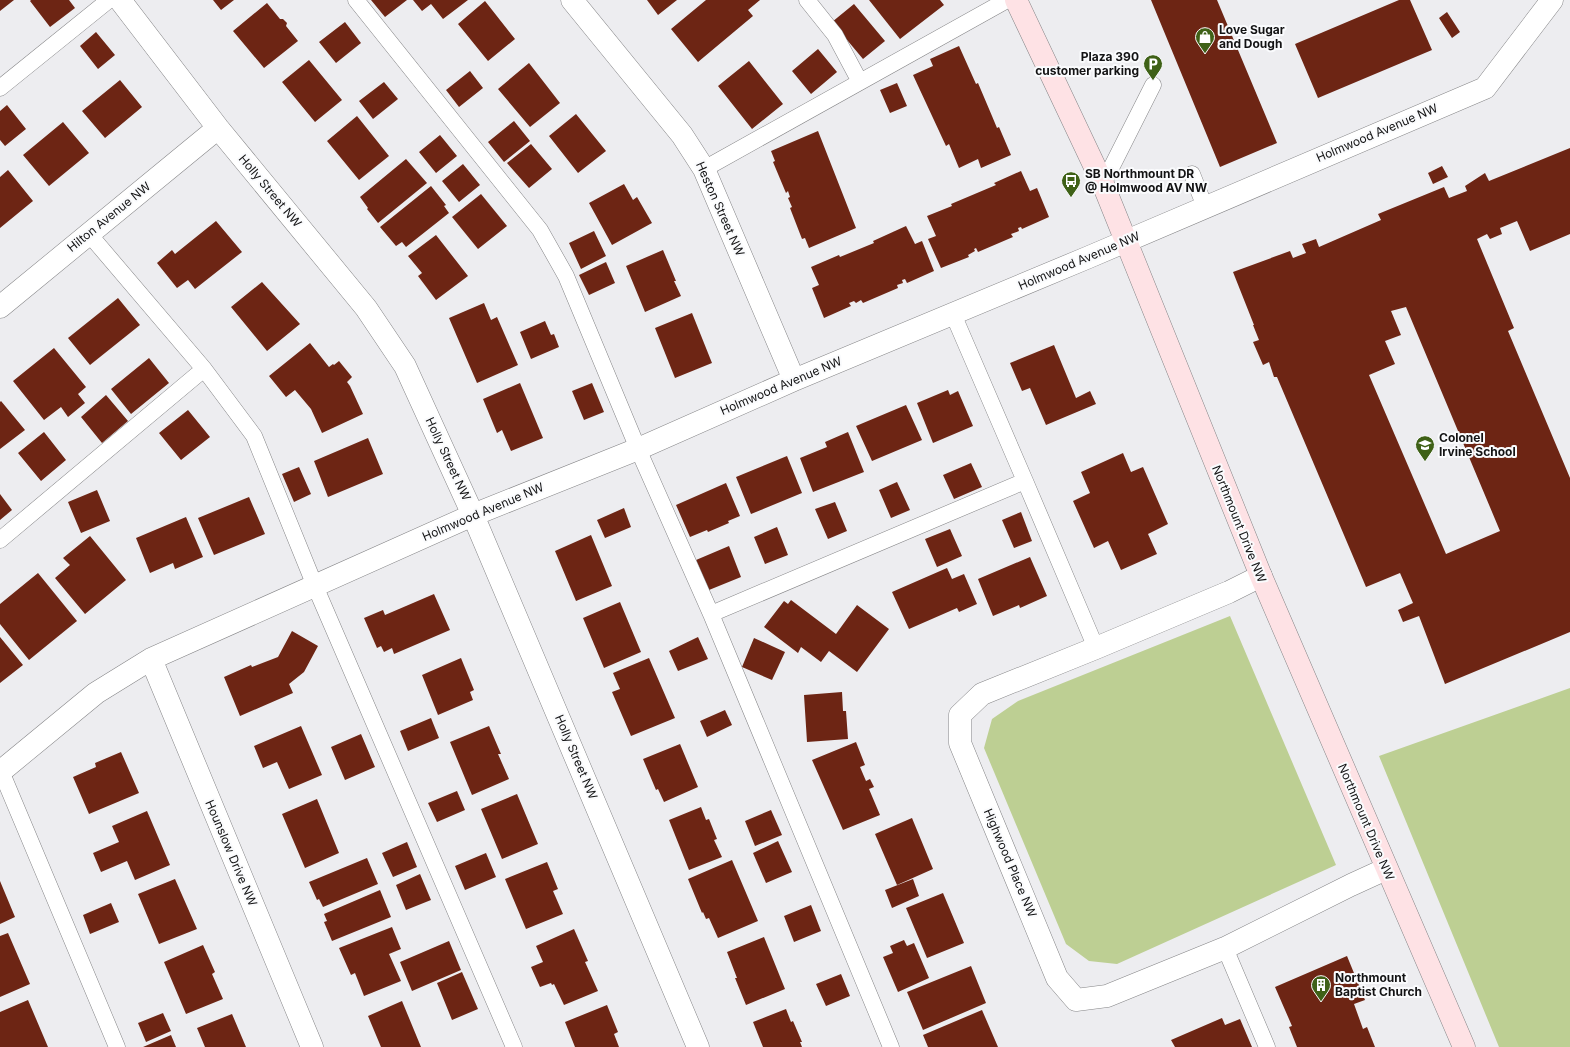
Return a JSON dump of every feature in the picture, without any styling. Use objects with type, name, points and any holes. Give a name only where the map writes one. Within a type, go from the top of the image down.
[{"type":"street","name":"Holly Street NW","points":[[120,0],[218,128],[371,314],[405,366],[473,515],[698,1047]]},
{"type":"street","name":"Heston Street NW","points":[[572,0],[682,135],[704,169],[794,380]]},
{"type":"street","name":"Northmount Drive NW","points":[[1016,0],[1103,184],[1261,576],[1464,1047]]},
{"type":"street","name":"Holmwood Avenue NW","points":[[0,772],[96,693],[151,659],[473,515],[638,449],[794,380],[1485,88],[1552,0]]},
{"type":"street","name":"Hilton Avenue NW","points":[[0,306],[218,128]]},
{"type":"street","name":"Highwood Place NW","points":[[1261,576],[1229,592],[982,694],[960,715],[960,743],[1057,978],[1076,1000],[1108,996],[1225,948],[1386,869]]},
{"type":"street","name":"Hounslow Drive NW","points":[[151,659],[312,1047]]},
{"type":"lane","points":[[0,88],[108,0]]},
{"type":"lane","points":[[356,0],[540,230],[566,276],[638,449],[711,614],[891,1047]]},
{"type":"lane","points":[[807,0],[835,35],[860,82]]},
{"type":"lane","points":[[704,169],[1007,0]]},
{"type":"lane","points":[[1103,184],[1153,85]]},
{"type":"lane","points":[[1192,174],[1205,207]]},
{"type":"lane","points":[[89,234],[204,369],[254,436],[315,586],[514,1047]]},
{"type":"lane","points":[[953,314],[1096,648]]},
{"type":"lane","points":[[0,540],[204,369]]},
{"type":"lane","points":[[711,614],[1025,481]]},
{"type":"lane","points":[[0,772],[117,1047]]},
{"type":"lane","points":[[1225,948],[1267,1047]]},
{"type":"green space","points":[[1230,616],[1336,865],[1117,964],[1089,961],[1066,944],[984,748],[992,719],[1018,701]]},
{"type":"green space","points":[[1570,688],[1570,1047],[1499,1047],[1379,756]]},
{"type":"building","points":[[0,0],[14,0],[0,11]]},
{"type":"building","points":[[69,0],[75,8],[50,27],[30,1]]},
{"type":"building","points":[[213,0],[234,0],[221,10]]},
{"type":"building","points":[[371,0],[407,0],[385,17]]},
{"type":"building","points":[[413,0],[468,0],[443,19],[431,4],[422,11]]},
{"type":"building","points":[[647,0],[677,0],[658,15]]},
{"type":"building","points":[[706,0],[760,0],[748,10],[753,16],[698,62],[671,29]]},
{"type":"building","points":[[869,0],[940,0],[944,5],[900,39]]},
{"type":"building","points":[[1151,0],[1217,0],[1277,143],[1220,167]]},
{"type":"building","points":[[1399,0],[1410,0],[1432,50],[1318,98],[1295,44]]},
{"type":"building","points":[[485,1],[515,39],[488,61],[458,24]]},
{"type":"building","points":[[267,3],[280,19],[283,19],[287,23],[286,26],[298,41],[264,68],[233,31]]},
{"type":"building","points":[[854,4],[885,41],[863,59],[832,22]]},
{"type":"building","points":[[1447,12],[1460,32],[1452,38],[1439,18]]},
{"type":"building","points":[[345,22],[361,43],[336,63],[319,42]]},
{"type":"building","points":[[96,32],[115,55],[98,69],[80,46]]},
{"type":"building","points":[[959,46],[976,84],[978,83],[997,128],[999,127],[1011,155],[981,168],[978,159],[959,168],[949,144],[946,146],[913,75],[933,66],[930,59]]},
{"type":"building","points":[[818,49],[837,72],[811,94],[792,71]]},
{"type":"building","points":[[309,60],[342,100],[315,122],[282,82]]},
{"type":"building","points":[[749,61],[783,104],[752,129],[718,86]]},
{"type":"building","points":[[529,63],[560,103],[530,127],[498,89]]},
{"type":"building","points":[[470,71],[483,88],[459,107],[446,90]]},
{"type":"building","points":[[120,80],[142,107],[105,138],[82,111]]},
{"type":"building","points":[[384,82],[398,99],[373,119],[359,101]]},
{"type":"building","points":[[897,83],[907,106],[890,113],[880,90]]},
{"type":"building","points":[[7,105],[26,129],[5,146],[0,140],[0,111]]},
{"type":"building","points":[[576,114],[606,151],[578,173],[549,136]]},
{"type":"building","points":[[357,116],[389,156],[359,180],[327,141]]},
{"type":"building","points":[[514,121],[530,141],[504,162],[488,142]]},
{"type":"building","points":[[63,122],[89,153],[49,186],[23,155]]},
{"type":"building","points":[[818,131],[856,228],[809,248],[805,238],[802,239],[790,208],[792,207],[788,198],[790,197],[788,191],[786,193],[773,162],[775,161],[771,151]]},
{"type":"building","points":[[440,135],[457,156],[436,173],[419,152]]},
{"type":"building","points":[[531,144],[552,169],[529,188],[507,163]]},
{"type":"building","points":[[1570,148],[1570,234],[1530,251],[1517,221],[1500,228],[1502,234],[1490,239],[1487,234],[1477,239],[1514,328],[1508,331],[1570,478],[1570,632],[1445,684],[1419,616],[1403,622],[1398,610],[1413,603],[1400,573],[1366,587],[1277,377],[1274,377],[1269,362],[1263,365],[1253,342],[1259,340],[1233,272],[1290,251],[1293,258],[1306,253],[1302,244],[1316,239],[1319,247],[1381,220],[1378,214],[1444,187],[1449,198],[1467,191],[1465,186],[1485,173],[1489,181]],"holes":[[[1406,307],[1500,531],[1446,554],[1369,375],[1395,364],[1385,341],[1401,335],[1391,311]]]},
{"type":"building","points":[[406,159],[427,183],[378,223],[360,197]]},
{"type":"building","points":[[463,164],[480,185],[459,202],[442,181]]},
{"type":"building","points":[[1442,166],[1448,177],[1433,184],[1428,173]]},
{"type":"building","points":[[8,170],[33,201],[0,228],[0,177]]},
{"type":"building","points":[[1021,171],[1030,191],[1037,188],[1049,217],[1022,229],[1021,227],[1018,228],[1019,231],[1011,234],[1013,237],[978,252],[976,248],[974,249],[975,251],[968,255],[969,257],[941,268],[928,239],[936,236],[927,216],[996,185],[994,183]]},
{"type":"building","points":[[624,184],[633,200],[637,197],[652,223],[612,245],[589,203]]},
{"type":"building","points":[[431,186],[446,205],[444,206],[449,213],[406,247],[402,242],[396,246],[380,227]]},
{"type":"building","points":[[481,194],[507,226],[478,249],[452,217]]},
{"type":"building","points":[[216,221],[242,252],[195,289],[188,280],[177,288],[157,263],[172,250],[175,254]]},
{"type":"building","points":[[906,226],[915,244],[922,241],[934,271],[907,283],[905,279],[902,280],[903,283],[897,285],[898,288],[863,303],[861,300],[856,303],[854,301],[849,303],[851,306],[824,318],[812,288],[819,285],[811,267],[839,255],[840,257],[874,243],[873,241]]},
{"type":"building","points":[[594,231],[606,256],[581,269],[569,243]]},
{"type":"building","points":[[436,235],[468,276],[436,300],[418,276],[422,273],[408,256]]},
{"type":"building","points":[[663,250],[681,296],[645,312],[626,266]]},
{"type":"building","points":[[606,262],[615,283],[589,295],[579,275]]},
{"type":"building","points":[[262,282],[300,324],[267,351],[231,307]]},
{"type":"building","points":[[118,298],[140,325],[90,365],[68,338]]},
{"type":"building","points":[[484,303],[491,320],[497,317],[518,365],[477,383],[449,318]]},
{"type":"building","points":[[692,313],[712,363],[675,378],[655,328]]},
{"type":"building","points":[[545,321],[551,335],[554,334],[559,347],[531,359],[520,332]]},
{"type":"building","points":[[310,343],[329,367],[339,361],[352,377],[347,382],[363,414],[322,433],[311,409],[295,390],[286,397],[269,376]]},
{"type":"building","points":[[1054,345],[1076,398],[1090,391],[1096,404],[1046,425],[1030,388],[1022,391],[1010,363]]},
{"type":"building","points":[[54,348],[86,387],[78,394],[85,403],[68,417],[61,407],[44,420],[13,381]]},
{"type":"building","points":[[149,358],[169,383],[131,414],[111,389]]},
{"type":"building","points":[[520,383],[543,438],[511,451],[502,430],[497,433],[483,399]]},
{"type":"building","points":[[592,383],[604,412],[584,420],[572,391]]},
{"type":"building","points":[[948,390],[950,395],[958,391],[973,426],[933,443],[917,403]]},
{"type":"building","points":[[106,395],[128,421],[102,443],[81,417]]},
{"type":"building","points":[[1,401],[25,430],[0,449],[0,402]]},
{"type":"building","points":[[906,405],[922,440],[872,461],[856,426]]},
{"type":"building","points":[[188,410],[210,437],[181,460],[159,433]]},
{"type":"building","points":[[44,432],[66,460],[41,481],[18,453]]},
{"type":"building","points":[[848,432],[864,472],[813,492],[800,458],[827,447],[825,442]]},
{"type":"building","points":[[368,438],[383,474],[328,497],[314,461]]},
{"type":"building","points":[[1123,453],[1131,472],[1143,467],[1168,524],[1148,534],[1157,554],[1121,570],[1108,541],[1094,548],[1073,501],[1090,493],[1081,472]]},
{"type":"building","points":[[787,456],[802,493],[751,514],[736,477]]},
{"type":"building","points":[[971,463],[982,487],[954,499],[943,475]]},
{"type":"building","points":[[299,467],[311,494],[294,502],[282,474]]},
{"type":"building","points":[[897,482],[910,510],[891,518],[879,490]]},
{"type":"building","points":[[726,483],[740,516],[728,521],[729,523],[708,532],[707,530],[690,537],[676,505]]},
{"type":"building","points":[[97,490],[110,521],[81,533],[68,502]]},
{"type":"building","points":[[0,494],[12,510],[0,520]]},
{"type":"building","points":[[249,497],[265,534],[214,555],[198,518]]},
{"type":"building","points":[[835,502],[847,531],[828,539],[815,509]]},
{"type":"building","points":[[624,508],[631,527],[605,538],[597,520]]},
{"type":"building","points":[[1021,512],[1032,541],[1014,548],[1002,520]]},
{"type":"building","points":[[186,517],[203,557],[175,569],[173,563],[150,573],[136,538]]},
{"type":"building","points":[[777,527],[788,555],[765,564],[754,537]]},
{"type":"building","points":[[950,529],[962,556],[937,567],[925,539]]},
{"type":"building","points":[[591,535],[612,586],[576,601],[555,551]]},
{"type":"building","points":[[90,536],[126,580],[85,614],[55,578],[70,565],[63,558]]},
{"type":"building","points":[[729,546],[741,577],[709,590],[696,560]]},
{"type":"building","points":[[1030,557],[1047,596],[1020,608],[1019,605],[993,616],[978,579]]},
{"type":"building","points":[[947,568],[952,579],[964,574],[977,604],[959,612],[957,608],[909,629],[892,592]]},
{"type":"building","points":[[38,573],[77,621],[29,660],[0,624],[0,604]]},
{"type":"building","points":[[434,594],[450,630],[394,654],[392,648],[384,652],[381,646],[377,648],[364,618],[383,610],[385,615]]},
{"type":"building","points":[[791,600],[836,634],[857,605],[889,629],[857,672],[829,651],[821,662],[801,647],[798,653],[764,627],[784,601],[788,604]]},
{"type":"building","points":[[620,602],[641,652],[604,668],[583,618]]},
{"type":"building","points":[[292,631],[318,646],[304,672],[289,684],[293,693],[240,716],[224,677],[251,665],[252,667],[278,657]]},
{"type":"building","points":[[0,637],[23,665],[0,683]]},
{"type":"building","points":[[698,637],[708,659],[678,671],[669,651]]},
{"type":"building","points":[[754,638],[785,652],[772,680],[742,667]]},
{"type":"building","points":[[461,658],[474,690],[470,692],[473,700],[438,715],[422,675]]},
{"type":"building","points":[[649,658],[675,718],[631,736],[612,692],[620,689],[613,673]]},
{"type":"building","points":[[842,692],[843,711],[846,711],[848,739],[807,742],[804,695]]},
{"type":"building","points":[[725,710],[732,725],[707,737],[700,721]]},
{"type":"building","points":[[431,718],[439,738],[408,751],[400,731]]},
{"type":"building","points":[[301,726],[322,775],[289,789],[277,762],[263,768],[254,746]]},
{"type":"building","points":[[489,726],[501,754],[498,754],[509,779],[472,795],[450,742]]},
{"type":"building","points":[[361,734],[375,767],[345,780],[331,747]]},
{"type":"building","points":[[856,742],[865,765],[860,767],[866,781],[870,779],[874,787],[869,789],[880,815],[843,830],[812,760]]},
{"type":"building","points":[[680,744],[698,787],[664,802],[658,789],[656,790],[643,759]]},
{"type":"building","points":[[121,752],[139,793],[89,814],[73,777],[96,767],[95,763]]},
{"type":"building","points":[[457,791],[465,810],[437,822],[428,803]]},
{"type":"building","points":[[517,794],[538,844],[502,859],[481,809]]},
{"type":"building","points":[[317,799],[339,853],[305,868],[282,814]]},
{"type":"building","points":[[701,807],[706,820],[709,819],[717,839],[714,840],[722,857],[689,870],[669,820]]},
{"type":"building","points":[[771,810],[782,835],[755,846],[745,821]]},
{"type":"building","points":[[147,811],[170,865],[135,880],[127,861],[101,872],[93,853],[119,842],[112,826]]},
{"type":"building","points":[[912,818],[933,869],[897,885],[875,834]]},
{"type":"building","points":[[778,841],[792,872],[766,883],[753,853]]},
{"type":"building","points":[[407,842],[417,867],[393,877],[382,853]]},
{"type":"building","points":[[486,853],[496,877],[465,890],[455,866]]},
{"type":"building","points":[[367,858],[378,884],[323,907],[319,899],[317,900],[309,882]]},
{"type":"building","points":[[732,860],[758,921],[718,938],[709,918],[706,919],[703,912],[702,913],[688,879]]},
{"type":"building","points":[[547,862],[558,889],[553,891],[563,914],[526,929],[505,879]]},
{"type":"building","points":[[420,874],[431,900],[406,910],[396,885]]},
{"type":"building","points":[[175,879],[197,929],[159,944],[138,894]]},
{"type":"building","points":[[913,879],[919,896],[892,908],[885,890]]},
{"type":"building","points":[[0,881],[15,917],[0,924]]},
{"type":"building","points":[[380,890],[391,917],[332,941],[324,922],[327,921],[324,914]]},
{"type":"building","points":[[943,893],[964,943],[927,958],[906,908]]},
{"type":"building","points":[[111,903],[119,922],[90,934],[83,915]]},
{"type":"building","points":[[811,905],[821,931],[794,942],[784,916]]},
{"type":"building","points":[[392,927],[401,949],[389,954],[401,981],[364,996],[355,973],[351,975],[339,948]]},
{"type":"building","points":[[574,929],[588,961],[585,962],[598,991],[564,1005],[554,984],[552,985],[551,983],[540,987],[531,967],[543,962],[536,946]]},
{"type":"building","points":[[8,933],[30,984],[0,997],[0,936]]},
{"type":"building","points":[[764,937],[785,989],[746,1005],[735,978],[737,978],[727,952]]},
{"type":"building","points":[[904,940],[907,946],[914,943],[929,978],[898,992],[883,957],[893,953],[890,946]]},
{"type":"building","points":[[449,941],[461,970],[412,991],[400,962]]},
{"type":"building","points":[[203,945],[215,972],[212,974],[223,999],[186,1014],[164,962]]},
{"type":"building","name":"Northmount Baptist Church","points":[[1347,956],[1365,1000],[1354,1004],[1363,1029],[1367,1027],[1375,1047],[1297,1047],[1289,1027],[1292,1026],[1275,987]]},
{"type":"building","points":[[971,966],[986,1003],[923,1030],[907,992]]},
{"type":"building","points":[[462,972],[478,1009],[452,1020],[437,983]]},
{"type":"building","points":[[841,974],[850,996],[826,1006],[816,984]]},
{"type":"building","points":[[28,1000],[48,1047],[0,1047],[0,1012]]},
{"type":"building","points":[[402,1001],[421,1047],[381,1047],[368,1016]]},
{"type":"building","points":[[607,1005],[618,1032],[614,1034],[619,1047],[575,1047],[565,1022]]},
{"type":"building","points":[[786,1009],[802,1042],[800,1042],[802,1047],[763,1047],[753,1022]]},
{"type":"building","points":[[982,1010],[998,1047],[928,1047],[923,1035]]},
{"type":"building","points":[[163,1013],[171,1031],[146,1042],[138,1023]]},
{"type":"building","points":[[232,1014],[246,1047],[205,1047],[197,1028]]},
{"type":"building","points":[[1222,1018],[1225,1025],[1240,1019],[1252,1047],[1175,1047],[1171,1040]]},
{"type":"building","points":[[171,1035],[176,1047],[143,1047]]},
{"type":"place","name":"Love Sugar and Dough","points":[[1205,54]]},
{"type":"place","name":"Plaza 390 customer parking","points":[[1153,81]]},
{"type":"place","name":"SB Northmount DR @ Holmwood AV NW","points":[[1071,198]]},
{"type":"place","name":"Colonel Irvine School","points":[[1425,462]]},
{"type":"place","name":"Northmount Baptist Church","points":[[1321,1002]]}]
